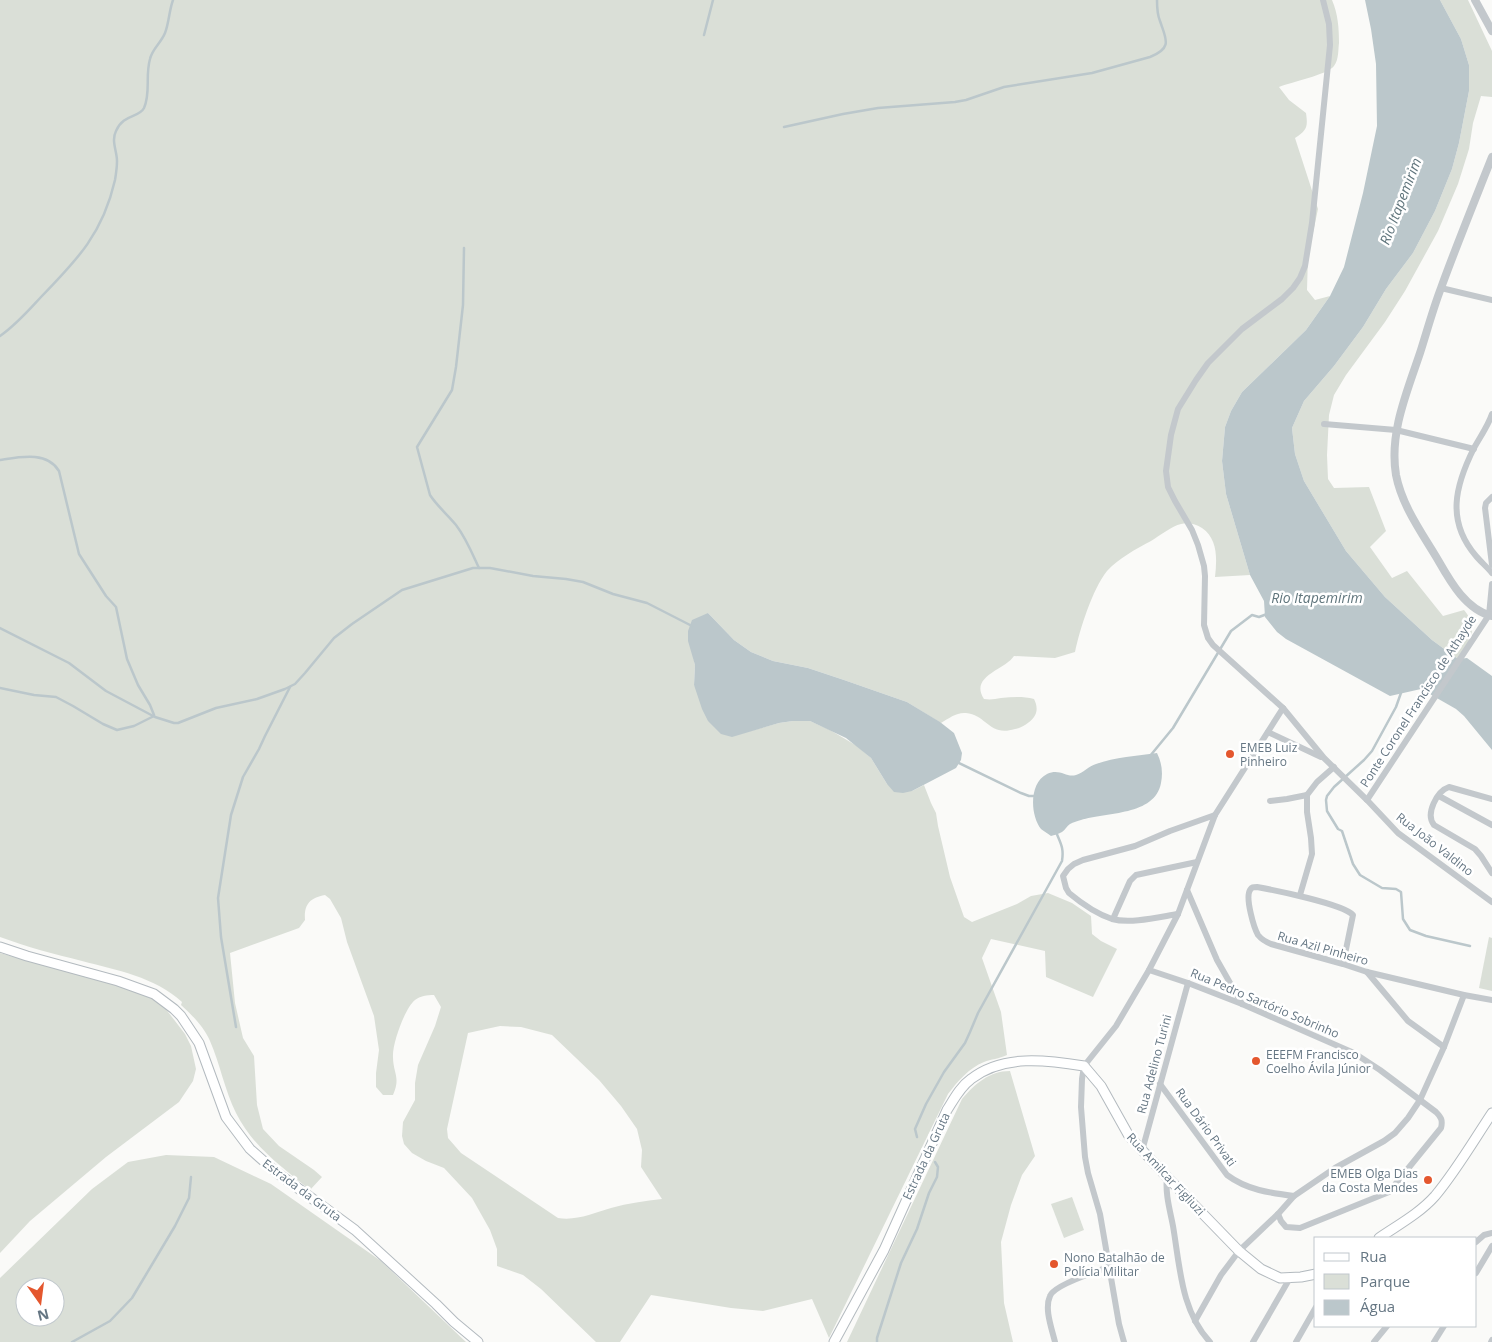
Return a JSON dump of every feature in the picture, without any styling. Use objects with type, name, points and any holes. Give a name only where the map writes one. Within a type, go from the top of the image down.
[{"type":"main road","name":"Estrada da Gruta","points":[[0,947],[126,983],[154,994],[174,1008],[199,1043],[226,1117],[250,1149],[265,1164],[355,1230],[478,1342]]},
{"type":"main road","name":"Estrada da Gruta","points":[[834,1342],[884,1250],[947,1110],[960,1091],[970,1080],[985,1070],[1004,1063],[1027,1061],[1084,1066]]},
{"type":"main road","name":"Rua Amilcar Figliuzi","points":[[1084,1066],[1101,1086],[1120,1122],[1166,1181],[1239,1252],[1270,1274],[1280,1278],[1290,1278]]},
{"type":"main road","points":[[1381,1237],[1434,1197],[1492,1113]]},
{"type":"main road","points":[[1290,1278],[1314,1274]]},
{"type":"street","name":"Rua João Valdino","points":[[1323,0],[1329,24],[1330,45],[1312,223],[1305,266],[1293,288],[1282,299],[1242,329],[1208,363],[1178,408],[1171,435],[1166,471],[1168,487],[1192,530],[1204,566],[1204,625],[1208,638],[1283,708],[1324,758],[1398,833],[1492,902]]},
{"type":"street","points":[[1475,0],[1492,31]]},
{"type":"street","points":[[1492,157],[1441,288],[1396,430],[1395,454],[1396,474],[1408,509],[1457,590],[1478,610],[1490,615],[1492,584]]},
{"type":"street","points":[[1441,288],[1492,300]]},
{"type":"street","points":[[1492,414],[1474,449],[1460,483],[1456,503],[1456,517],[1463,538],[1475,556],[1492,573]]},
{"type":"street","points":[[1324,424],[1396,430],[1474,449]]},
{"type":"street","points":[[1492,497],[1486,503],[1485,508],[1492,565]]},
{"type":"street","name":"Ponte Coronel Francisco de Athayde","points":[[1367,800],[1490,615]]},
{"type":"street","points":[[1124,1342],[1119,1324],[1100,1214],[1088,1173],[1083,1143],[1081,1107],[1084,1066],[1116,1026],[1149,970],[1178,914],[1215,815],[1283,708]]},
{"type":"street","name":"Rua João Valdino","points":[[1268,732],[1324,758]]},
{"type":"street","points":[[1270,801],[1306,795],[1334,767]]},
{"type":"street","points":[[1492,799],[1452,787],[1445,789],[1439,796],[1430,814],[1432,822],[1475,849],[1492,873]]},
{"type":"street","points":[[1306,795],[1312,854],[1300,896],[1342,909],[1353,916],[1342,964]]},
{"type":"street","points":[[1439,796],[1492,825]]},
{"type":"street","points":[[1178,914],[1126,920],[1113,919],[1101,914],[1069,893],[1063,876],[1068,868],[1083,860],[1135,846],[1215,815]]},
{"type":"street","points":[[1113,919],[1133,877],[1197,862]]},
{"type":"street","name":"Rua Azil Pinheiro","points":[[1300,896],[1256,886],[1252,887],[1248,898],[1257,932],[1262,940],[1367,972],[1492,1000]]},
{"type":"street","points":[[1187,890],[1217,960],[1242,1004]]},
{"type":"street","name":"Rua Pedro Sartório Sobrinho","points":[[1149,970],[1242,1004],[1354,1053],[1380,1070],[1441,1117],[1441,1128],[1389,1192],[1300,1228],[1286,1227],[1278,1214]]},
{"type":"street","points":[[1367,972],[1408,1021],[1444,1047]]},
{"type":"street","name":"Rua Adelino Turini","points":[[1142,1151],[1188,983]]},
{"type":"street","points":[[1195,1321],[1221,1275],[1239,1252],[1294,1196],[1334,1168],[1384,1141],[1395,1133],[1408,1118],[1420,1100],[1444,1047],[1464,995]]},
{"type":"street","name":"Rua Dário Privati","points":[[1160,1084],[1227,1175],[1235,1181],[1262,1191],[1294,1196]]},
{"type":"street","points":[[1166,1181],[1184,1293],[1195,1321],[1210,1342]]},
{"type":"street","points":[[1477,1241],[1484,1234],[1492,1233]]},
{"type":"street","points":[[1477,1271],[1492,1246]]},
{"type":"street","points":[[1055,1342],[1048,1310],[1049,1297],[1052,1291],[1060,1286],[1109,1267]]},
{"type":"street","points":[[1253,1342],[1290,1278]]},
{"type":"street","points":[[1296,1342],[1314,1310]]},
{"type":"street","points":[[1374,1342],[1386,1327]]},
{"type":"street","points":[[1434,1342],[1443,1327]]},
{"type":"green space","points":[[0,0],[1332,0],[1337,16],[1339,37],[1336,63],[1330,69],[1317,75],[1279,87],[1289,100],[1306,113],[1306,128],[1295,138],[1318,209],[1308,256],[1307,290],[1315,300],[1330,296],[1306,330],[1242,392],[1231,411],[1225,427],[1222,461],[1226,494],[1250,575],[1215,577],[1216,556],[1214,544],[1207,533],[1200,527],[1192,524],[1184,523],[1177,525],[1128,554],[1107,571],[1096,588],[1083,621],[1075,652],[1055,658],[1014,656],[985,679],[981,685],[984,699],[1022,697],[1034,699],[1035,701],[1037,710],[1032,719],[1020,728],[1006,731],[994,728],[979,717],[966,713],[956,714],[941,723],[907,702],[808,668],[773,661],[751,652],[734,640],[708,613],[693,655],[695,665],[694,685],[732,736],[793,721],[810,721],[830,730],[857,746],[871,758],[887,784],[912,791],[924,785],[936,813],[950,877],[964,917],[972,922],[1017,904],[1031,896],[1048,893],[1072,903],[1091,916],[1092,934],[1117,949],[1093,997],[1046,977],[1045,951],[991,939],[982,958],[1001,1012],[1007,1055],[984,1062],[973,1068],[948,1094],[829,1338],[812,1299],[763,1311],[731,1308],[651,1295],[620,1342],[596,1342],[541,1289],[523,1275],[497,1266],[497,1249],[490,1230],[472,1198],[444,1168],[412,1153],[404,1144],[402,1136],[403,1122],[415,1100],[418,1065],[441,1007],[434,995],[415,1000],[407,1010],[393,1051],[393,1062],[397,1079],[395,1089],[393,1095],[383,1095],[376,1087],[379,1050],[374,1016],[347,942],[341,918],[330,899],[325,895],[311,900],[305,910],[305,920],[299,928],[230,953],[235,1003],[243,1038],[254,1056],[257,1105],[263,1129],[279,1146],[322,1177],[310,1190],[269,1156],[243,1125],[232,1105],[214,1050],[207,1036],[181,1005],[182,1002],[171,993],[160,986],[135,976],[0,937]],"holes":[[[500,1026],[521,1027],[552,1035],[599,1080],[621,1106],[637,1129],[642,1150],[641,1167],[662,1199],[624,1205],[578,1217],[558,1218],[461,1153],[448,1138],[447,1129],[468,1033]]]},
{"type":"green space","points":[[1440,0],[1468,0],[1492,51],[1492,97],[1481,96],[1473,123],[1469,149],[1458,184],[1438,231],[1405,291],[1334,395],[1329,415],[1327,455],[1328,479],[1334,488],[1369,487],[1386,531],[1370,547],[1392,578],[1407,571],[1443,616],[1464,610],[1469,617],[1472,629],[1471,635],[1458,659],[1432,640],[1385,597],[1346,551],[1304,481],[1295,454],[1292,428],[1304,401],[1334,366],[1363,327],[1386,289],[1413,253],[1435,211],[1452,169],[1469,91],[1469,65],[1461,39]]},
{"type":"green space","points":[[1489,937],[1492,938],[1492,991],[1479,988]]},
{"type":"green space","points":[[0,953],[129,989],[154,999],[162,1004],[185,1034],[191,1046],[196,1069],[193,1081],[179,1102],[106,1157],[30,1221],[0,1253]]},
{"type":"green space","points":[[1010,1071],[1035,1156],[1022,1175],[1011,1205],[1001,1242],[1004,1303],[1013,1342],[847,1342],[962,1099],[983,1079],[995,1073]]},
{"type":"green space","points":[[166,1155],[214,1157],[271,1184],[381,1261],[466,1342],[0,1342],[0,1278],[92,1189],[128,1162]]},
{"type":"green space","points":[[1072,1197],[1084,1230],[1064,1238],[1051,1204]]},
{"type":"water","name":"Rio Itapemirim","points":[[1365,0],[1440,0],[1461,39],[1469,65],[1469,91],[1452,169],[1435,211],[1413,253],[1386,289],[1363,327],[1334,366],[1304,401],[1292,428],[1295,454],[1304,481],[1346,551],[1385,597],[1432,640],[1458,659],[1467,658],[1492,676],[1492,750],[1456,709],[1421,689],[1390,696],[1286,639],[1277,632],[1265,617],[1264,601],[1250,575],[1226,494],[1222,461],[1225,427],[1231,411],[1242,392],[1306,330],[1330,296],[1344,267],[1363,193],[1377,126],[1376,64]]},
{"type":"water","points":[[708,613],[734,640],[751,652],[773,661],[808,668],[907,702],[954,733],[962,753],[961,760],[956,768],[912,791],[903,793],[894,792],[871,758],[846,738],[810,721],[779,723],[732,737],[721,734],[708,721],[702,709],[694,685],[695,665],[688,641],[688,631],[692,620]]},
{"type":"water","points":[[1157,753],[1161,764],[1162,779],[1157,794],[1149,802],[1128,811],[1091,817],[1074,822],[1062,832],[1051,836],[1041,829],[1037,823],[1033,808],[1034,792],[1041,778],[1047,774],[1059,772],[1072,776],[1103,762]]},
{"type":"waterway","points":[[0,336],[22,318],[78,257],[104,215],[115,180],[117,161],[114,142],[115,135],[123,122],[144,108],[147,96],[150,59],[165,33],[173,0]]},
{"type":"waterway","points":[[704,35],[713,0]]},
{"type":"waterway","points":[[784,127],[878,108],[966,100],[1004,87],[1092,73],[1150,57],[1162,50],[1166,42],[1158,16],[1157,0]]},
{"type":"waterway","points":[[464,248],[463,305],[452,390],[417,447],[430,495],[460,530],[479,568]]},
{"type":"waterway","points":[[0,460],[24,457],[40,458],[48,460],[59,471],[79,554],[106,596],[116,607],[127,659],[154,715]]},
{"type":"waterway","points":[[0,628],[69,663],[106,691],[155,717],[178,723],[216,708],[257,699],[295,684],[334,638],[402,590],[473,568],[490,568],[533,576],[583,582],[613,594],[647,603],[692,626]]},
{"type":"waterway","points":[[1150,756],[1173,728],[1231,631],[1252,615],[1259,617],[1267,614]]},
{"type":"waterway","points":[[236,1027],[221,937],[218,898],[231,815],[243,777],[290,687]]},
{"type":"waterway","points":[[0,688],[34,695],[56,697],[117,730],[134,726],[154,716]]},
{"type":"waterway","points":[[1402,690],[1396,707],[1372,751],[1327,796],[1327,811],[1338,829],[1342,831],[1353,864],[1360,875],[1382,888],[1396,889],[1401,892],[1403,919],[1410,930],[1426,936],[1470,946]]},
{"type":"waterway","points":[[957,762],[1021,793],[1036,796]]},
{"type":"waterway","points":[[917,1137],[915,1129],[926,1104],[944,1072],[965,1043],[978,1013],[1062,861],[1061,843],[1056,832]]},
{"type":"waterway","points":[[877,1342],[901,1263],[917,1229],[929,1193],[937,1177],[938,1167],[935,1162]]},
{"type":"waterway","points":[[72,1342],[110,1321],[132,1298],[175,1226],[189,1198],[191,1177]]},
{"type":"place","name":"EMEB Luiz Pinheiro","points":[[1230,754]]},
{"type":"place","name":"EEEFM Francisco Coelho Ávila Júnior","points":[[1256,1061]]},
{"type":"place","name":"EMEB Olga Dias da Costa Mendes","points":[[1428,1180]]},
{"type":"place","name":"Nono Batalhão de Polícia Militar","points":[[1054,1264]]}]
